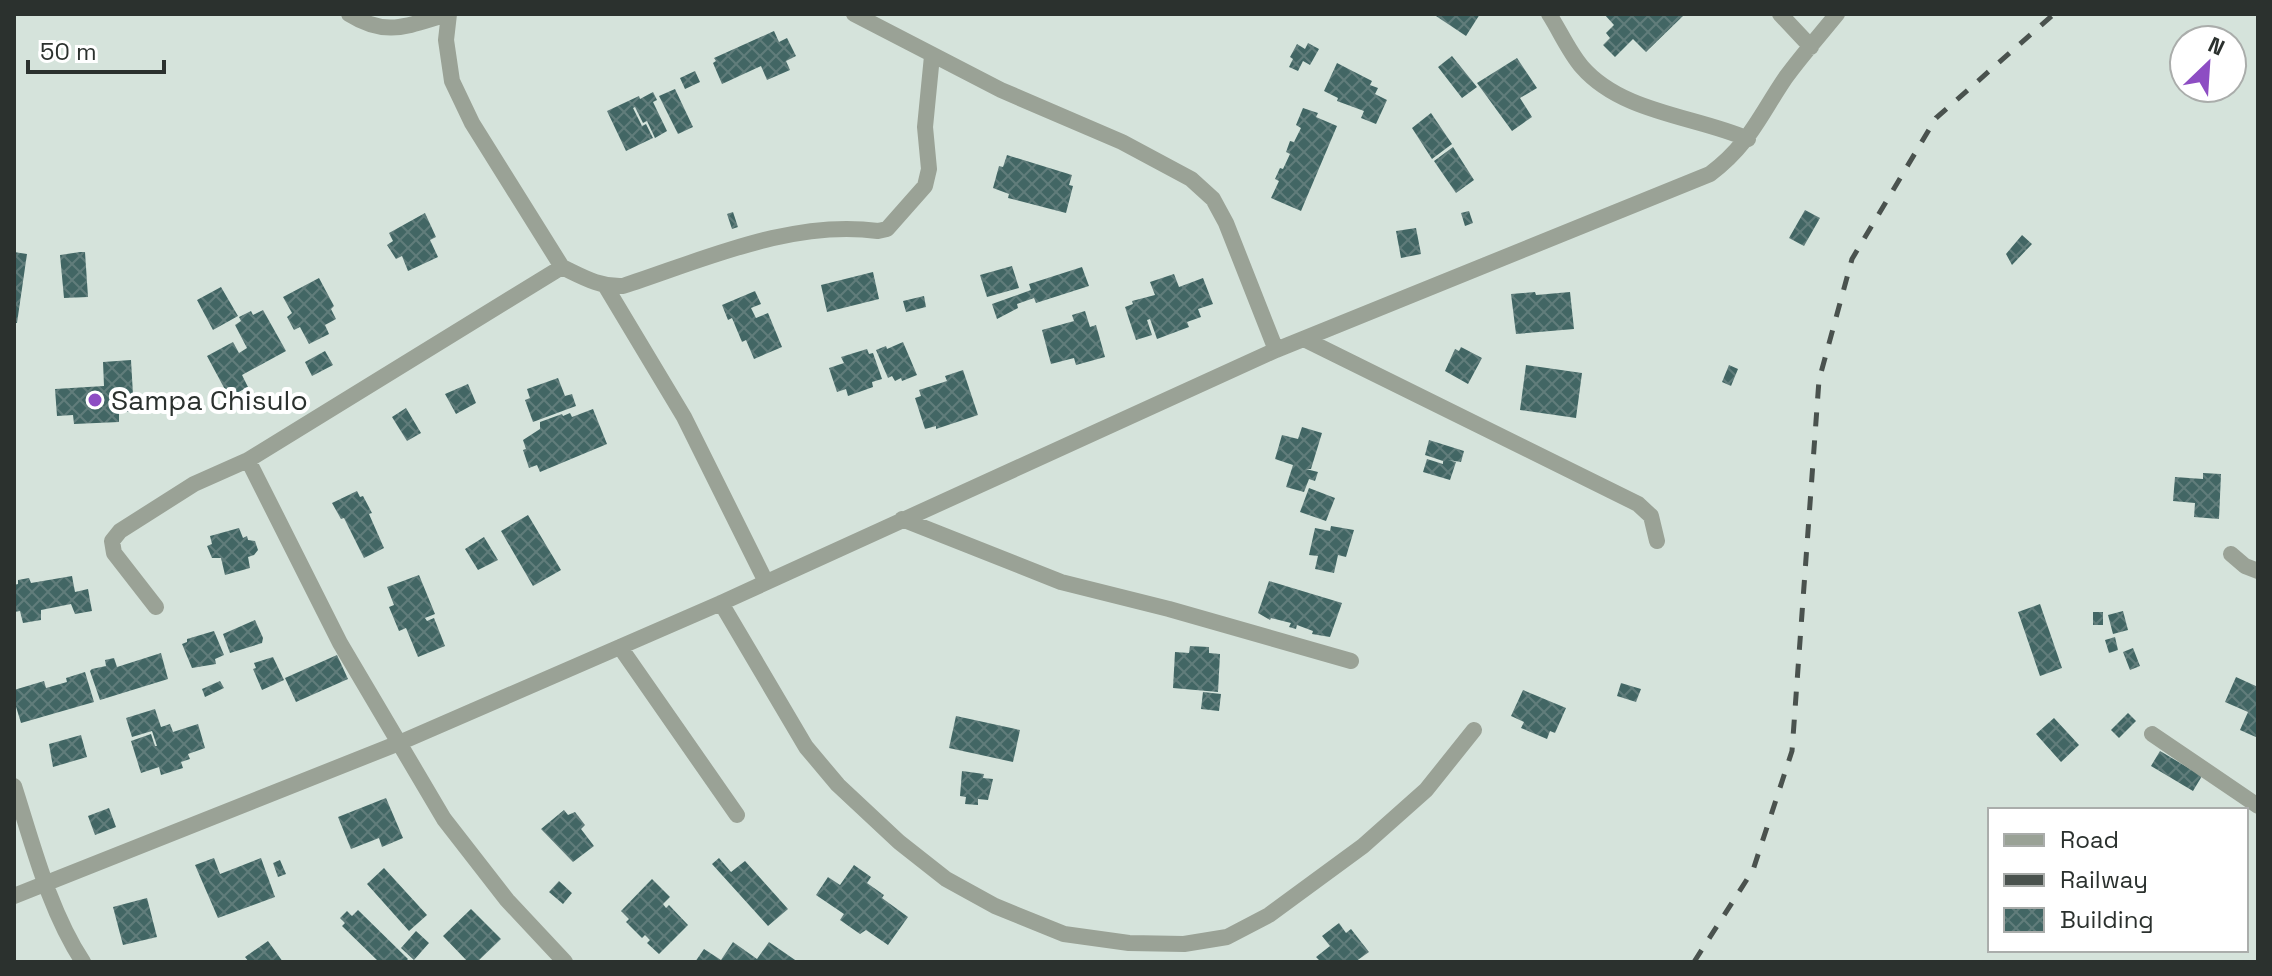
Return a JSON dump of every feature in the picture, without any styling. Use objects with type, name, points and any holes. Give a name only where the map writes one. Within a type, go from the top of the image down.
[{"type":"street","points":[[349,14],[362,23],[385,29],[449,14],[446,40],[452,81],[472,123],[562,267],[606,287],[623,286],[772,239],[813,231],[887,229],[925,186],[929,169],[925,127],[932,56]]},
{"type":"street","points":[[854,14],[1001,90],[1122,142],[1191,179],[1213,199],[1226,223],[1276,350]]},
{"type":"street","points":[[1549,14],[1582,68],[1607,86],[1636,103],[1722,127],[1748,139]]},
{"type":"street","points":[[1780,14],[1811,47]]},
{"type":"street","points":[[14,896],[399,743],[721,603],[1276,350],[1710,174],[1733,157],[1748,139],[1786,77],[1837,14]]},
{"type":"street","points":[[156,607],[114,553],[112,541],[120,531],[194,484],[248,460],[562,267]]},
{"type":"street","points":[[606,287],[684,417],[766,582]]},
{"type":"street","points":[[1304,339],[1638,504],[1651,516],[1657,541]]},
{"type":"street","points":[[248,460],[340,643],[444,819],[507,900],[565,962]]},
{"type":"street","points":[[902,519],[1061,582],[1351,661]]},
{"type":"street","points":[[2231,554],[2245,566],[2258,571]]},
{"type":"street","points":[[721,603],[806,747],[838,785],[899,842],[946,879],[995,906],[1064,934],[1129,943],[1184,944],[1227,937],[1269,915],[1363,846],[1426,790],[1474,730]]},
{"type":"street","points":[[620,647],[737,815]]},
{"type":"street","points":[[2152,734],[2258,806]]},
{"type":"street","points":[[14,786],[45,883],[83,962]]},
{"type":"building","points":[[1433,14],[1480,14],[1466,36]]},
{"type":"building","points":[[1604,14],[1685,14],[1646,52],[1633,39],[1615,57],[1603,45],[1610,38],[1606,33],[1614,25]]},
{"type":"building","points":[[774,31],[779,42],[787,38],[796,56],[786,61],[790,70],[767,80],[761,66],[722,84],[713,63],[716,61],[714,58]]},
{"type":"building","points":[[1308,43],[1319,49],[1310,65],[1303,61],[1298,71],[1289,67],[1297,44],[1305,49]]},
{"type":"building","points":[[1452,56],[1477,87],[1462,98],[1438,67]]},
{"type":"building","points":[[1517,58],[1537,88],[1520,98],[1532,117],[1512,131],[1477,83]]},
{"type":"building","points":[[1337,63],[1372,81],[1370,85],[1378,88],[1375,94],[1387,100],[1376,124],[1361,118],[1364,111],[1337,101],[1338,98],[1324,91]]},
{"type":"building","points":[[695,71],[700,82],[685,89],[680,78]]},
{"type":"building","points":[[675,89],[693,127],[678,134],[659,96]]},
{"type":"building","points":[[653,92],[657,100],[653,102],[667,131],[655,138],[647,121],[643,123],[635,107],[642,126],[646,124],[653,138],[626,151],[607,111]]},
{"type":"building","points":[[1303,108],[1318,113],[1316,117],[1337,126],[1301,211],[1271,198],[1279,181],[1275,179],[1290,154],[1286,152],[1290,141],[1294,142],[1301,128],[1296,125]]},
{"type":"building","points":[[1431,113],[1452,144],[1432,159],[1412,128]]},
{"type":"building","points":[[1453,147],[1474,180],[1456,193],[1434,161]]},
{"type":"building","points":[[1007,155],[1072,175],[1069,185],[1073,186],[1066,213],[1008,198],[1009,194],[993,188],[999,166],[1003,167]]},
{"type":"building","points":[[1805,210],[1820,218],[1804,246],[1789,238]]},
{"type":"building","points":[[1469,211],[1473,223],[1465,226],[1461,213]]},
{"type":"building","points":[[733,212],[738,227],[732,229],[727,214]]},
{"type":"building","points":[[425,213],[436,237],[430,240],[438,257],[408,271],[402,256],[396,259],[387,245],[393,241],[389,233]]},
{"type":"building","points":[[1416,228],[1421,254],[1401,258],[1396,231]]},
{"type":"building","points":[[2022,235],[2032,244],[2012,265],[2006,254]]},
{"type":"building","points":[[14,252],[27,254],[17,323],[14,323]]},
{"type":"building","points":[[85,252],[88,297],[64,298],[60,255]]},
{"type":"building","points":[[1012,266],[1019,288],[987,297],[980,275]]},
{"type":"building","points":[[1082,267],[1089,286],[1036,303],[1034,298],[1017,304],[1018,308],[997,319],[992,304],[1031,290],[1029,284]]},
{"type":"building","points":[[873,272],[879,299],[827,312],[821,285]]},
{"type":"building","points":[[1174,274],[1179,287],[1203,278],[1213,304],[1198,309],[1201,317],[1187,322],[1189,327],[1157,339],[1150,319],[1147,320],[1152,335],[1136,340],[1125,307],[1133,304],[1132,301],[1155,295],[1150,282]]},
{"type":"building","points":[[319,278],[334,306],[331,309],[336,319],[325,325],[329,334],[309,344],[300,327],[294,330],[287,317],[292,313],[283,297]]},
{"type":"building","points":[[221,287],[238,316],[213,330],[197,300]]},
{"type":"building","points":[[755,291],[761,304],[751,308],[756,318],[768,313],[782,347],[754,359],[746,340],[742,342],[732,318],[728,320],[722,305]]},
{"type":"building","points":[[1535,292],[1536,295],[1570,292],[1574,329],[1516,334],[1511,294]]},
{"type":"building","points":[[924,296],[926,307],[906,312],[903,301]]},
{"type":"building","points":[[263,310],[286,351],[242,375],[248,387],[229,397],[207,356],[233,342],[239,353],[247,348],[235,325],[241,321],[239,317]]},
{"type":"building","points":[[1085,311],[1090,327],[1096,325],[1105,357],[1076,365],[1074,358],[1051,364],[1042,330],[1074,321],[1072,315]]},
{"type":"building","points":[[903,342],[917,375],[895,381],[892,376],[888,378],[876,350]]},
{"type":"building","points":[[1461,347],[1482,358],[1468,384],[1445,371],[1455,349],[1459,351]]},
{"type":"building","points":[[867,349],[869,354],[873,353],[882,379],[872,382],[873,387],[848,396],[846,389],[837,392],[829,368],[844,363],[841,357]]},
{"type":"building","points":[[325,351],[333,365],[312,376],[305,362]]},
{"type":"building","name":"Sampa Chisulo","points":[[131,360],[134,412],[119,412],[119,422],[74,424],[73,415],[57,416],[55,389],[104,386],[103,362]]},
{"type":"building","points":[[1526,365],[1582,373],[1576,418],[1520,410]]},
{"type":"building","points":[[1729,365],[1738,369],[1731,386],[1722,382]]},
{"type":"building","points":[[963,370],[978,415],[936,429],[936,426],[925,429],[915,398],[921,396],[919,390],[947,381],[945,376]]},
{"type":"building","points":[[558,378],[565,396],[572,394],[576,406],[533,422],[525,400],[530,398],[527,389]]},
{"type":"building","points":[[468,384],[476,403],[456,414],[445,394]]},
{"type":"building","points":[[406,408],[421,433],[407,441],[392,417]]},
{"type":"building","points":[[593,409],[607,444],[540,472],[537,465],[529,468],[523,440],[540,429],[540,422],[562,414],[570,413],[572,417]]},
{"type":"building","points":[[1302,427],[1322,433],[1311,469],[1306,469],[1318,472],[1315,481],[1309,479],[1304,492],[1286,487],[1293,465],[1275,459],[1282,435],[1298,439]]},
{"type":"building","points":[[1429,440],[1464,451],[1461,462],[1448,460],[1456,462],[1450,480],[1423,472],[1427,459],[1443,464],[1443,461],[1425,455]]},
{"type":"building","points":[[2203,473],[2221,474],[2219,519],[2194,517],[2195,503],[2173,501],[2175,477],[2203,479]]},
{"type":"building","points":[[1309,488],[1335,498],[1326,521],[1300,512]]},
{"type":"building","points":[[357,491],[372,513],[369,514],[384,548],[364,558],[344,518],[341,519],[332,503]]},
{"type":"building","points":[[528,515],[561,570],[533,586],[501,531]]},
{"type":"building","points":[[1331,526],[1354,530],[1346,557],[1338,555],[1334,573],[1315,569],[1318,556],[1309,555],[1315,528],[1330,531]]},
{"type":"building","points":[[239,528],[243,538],[247,536],[248,540],[255,541],[258,550],[248,557],[250,568],[225,575],[221,558],[212,558],[207,546],[212,544],[210,536]]},
{"type":"building","points":[[484,537],[498,560],[478,570],[465,549]]},
{"type":"building","points":[[419,575],[435,614],[425,618],[427,621],[434,618],[445,646],[418,657],[406,628],[399,631],[389,607],[394,605],[387,587]]},
{"type":"building","points":[[72,576],[75,592],[88,589],[92,611],[75,614],[71,604],[41,610],[41,620],[23,623],[20,611],[14,612],[14,585],[18,584],[18,580],[29,578],[31,583]]},
{"type":"building","points":[[1269,581],[1342,603],[1330,637],[1312,634],[1313,631],[1297,625],[1296,629],[1289,627],[1291,623],[1270,620],[1258,613]]},
{"type":"building","points":[[2040,604],[2062,668],[2040,676],[2018,612]]},
{"type":"building","points":[[2123,611],[2128,630],[2113,634],[2108,615]]},
{"type":"building","points":[[2093,612],[2103,612],[2103,625],[2093,625]]},
{"type":"building","points":[[255,620],[263,638],[262,643],[230,653],[223,634]]},
{"type":"building","points":[[214,631],[224,655],[215,659],[216,664],[192,668],[182,644],[187,639]]},
{"type":"building","points":[[2115,637],[2118,650],[2109,653],[2105,640]]},
{"type":"building","points":[[1190,646],[1209,647],[1209,653],[1220,654],[1218,692],[1173,688],[1175,652],[1189,653]]},
{"type":"building","points":[[2133,648],[2140,666],[2130,670],[2123,652]]},
{"type":"building","points":[[161,653],[168,679],[100,700],[90,671],[92,669],[106,666],[105,660],[114,658],[117,667]]},
{"type":"building","points":[[337,655],[348,679],[296,702],[285,678]]},
{"type":"building","points":[[273,657],[284,680],[262,690],[253,669],[256,668],[254,663]]},
{"type":"building","points":[[85,672],[94,702],[21,723],[14,690],[44,681],[46,688],[67,682],[66,678]]},
{"type":"building","points":[[2236,677],[2258,687],[2258,738],[2240,730],[2248,712],[2225,702]]},
{"type":"building","points":[[220,681],[224,688],[205,697],[202,689]]},
{"type":"building","points":[[1621,683],[1641,689],[1636,702],[1617,696]]},
{"type":"building","points":[[1523,690],[1566,708],[1555,733],[1550,731],[1547,739],[1521,728],[1524,722],[1511,716]]},
{"type":"building","points":[[1203,692],[1221,694],[1219,711],[1201,709]]},
{"type":"building","points":[[155,709],[161,727],[170,724],[173,732],[198,724],[205,748],[188,754],[190,759],[181,762],[183,768],[161,775],[159,767],[141,773],[131,741],[151,734],[157,746],[152,731],[132,737],[126,718]]},
{"type":"building","points":[[2128,713],[2136,721],[2119,738],[2111,730]]},
{"type":"building","points":[[956,716],[1020,730],[1013,762],[949,748]]},
{"type":"building","points":[[2054,718],[2079,745],[2061,762],[2036,734]]},
{"type":"building","points":[[81,735],[87,757],[53,767],[49,744]]},
{"type":"building","points":[[2160,751],[2202,776],[2193,791],[2151,766]]},
{"type":"building","points":[[962,771],[984,774],[983,778],[993,779],[988,800],[978,799],[978,805],[965,804],[966,797],[960,796]]},
{"type":"building","points":[[386,798],[403,838],[382,847],[379,838],[351,849],[338,817]]},
{"type":"building","points":[[109,808],[116,827],[95,835],[88,816]]},
{"type":"building","points":[[564,810],[568,815],[575,812],[585,825],[581,829],[594,846],[573,862],[541,829]]},
{"type":"building","points":[[214,858],[220,874],[261,858],[275,897],[218,918],[195,865]]},
{"type":"building","points":[[719,858],[731,872],[745,861],[788,909],[768,926],[712,864]]},
{"type":"building","points":[[280,860],[286,874],[278,877],[273,863]]},
{"type":"building","points":[[854,865],[871,877],[867,883],[884,895],[882,898],[908,917],[888,945],[866,930],[860,934],[840,920],[844,914],[816,895],[828,877],[840,885]]},
{"type":"building","points":[[384,868],[427,915],[409,931],[367,884]]},
{"type":"building","points":[[652,879],[670,897],[663,904],[666,908],[669,905],[688,925],[659,954],[647,943],[650,940],[645,935],[642,938],[626,922],[629,919],[621,911]]},
{"type":"building","points":[[559,881],[572,893],[563,904],[549,892]]},
{"type":"building","points":[[147,898],[157,937],[123,945],[113,907]]},
{"type":"building","points":[[471,909],[501,939],[477,962],[468,962],[443,936]]},
{"type":"building","points":[[358,910],[408,959],[405,962],[379,962],[342,926],[345,923],[340,918],[347,911],[352,916]]},
{"type":"building","points":[[1339,923],[1346,933],[1351,929],[1369,952],[1355,962],[1321,962],[1316,957],[1330,946],[1322,936]]},
{"type":"building","points":[[416,931],[429,943],[414,960],[401,948]]},
{"type":"building","points":[[268,941],[283,962],[249,962],[245,957]]},
{"type":"building","points":[[733,942],[757,959],[769,942],[798,962],[695,962],[704,949],[721,960]]},
{"type":"railway","points":[[1694,962],[1753,870],[1792,751],[1819,380],[1852,259],[1936,118],[2054,14]]},
{"type":"place","name":"Sampa Chisulo","points":[[95,400]]}]
